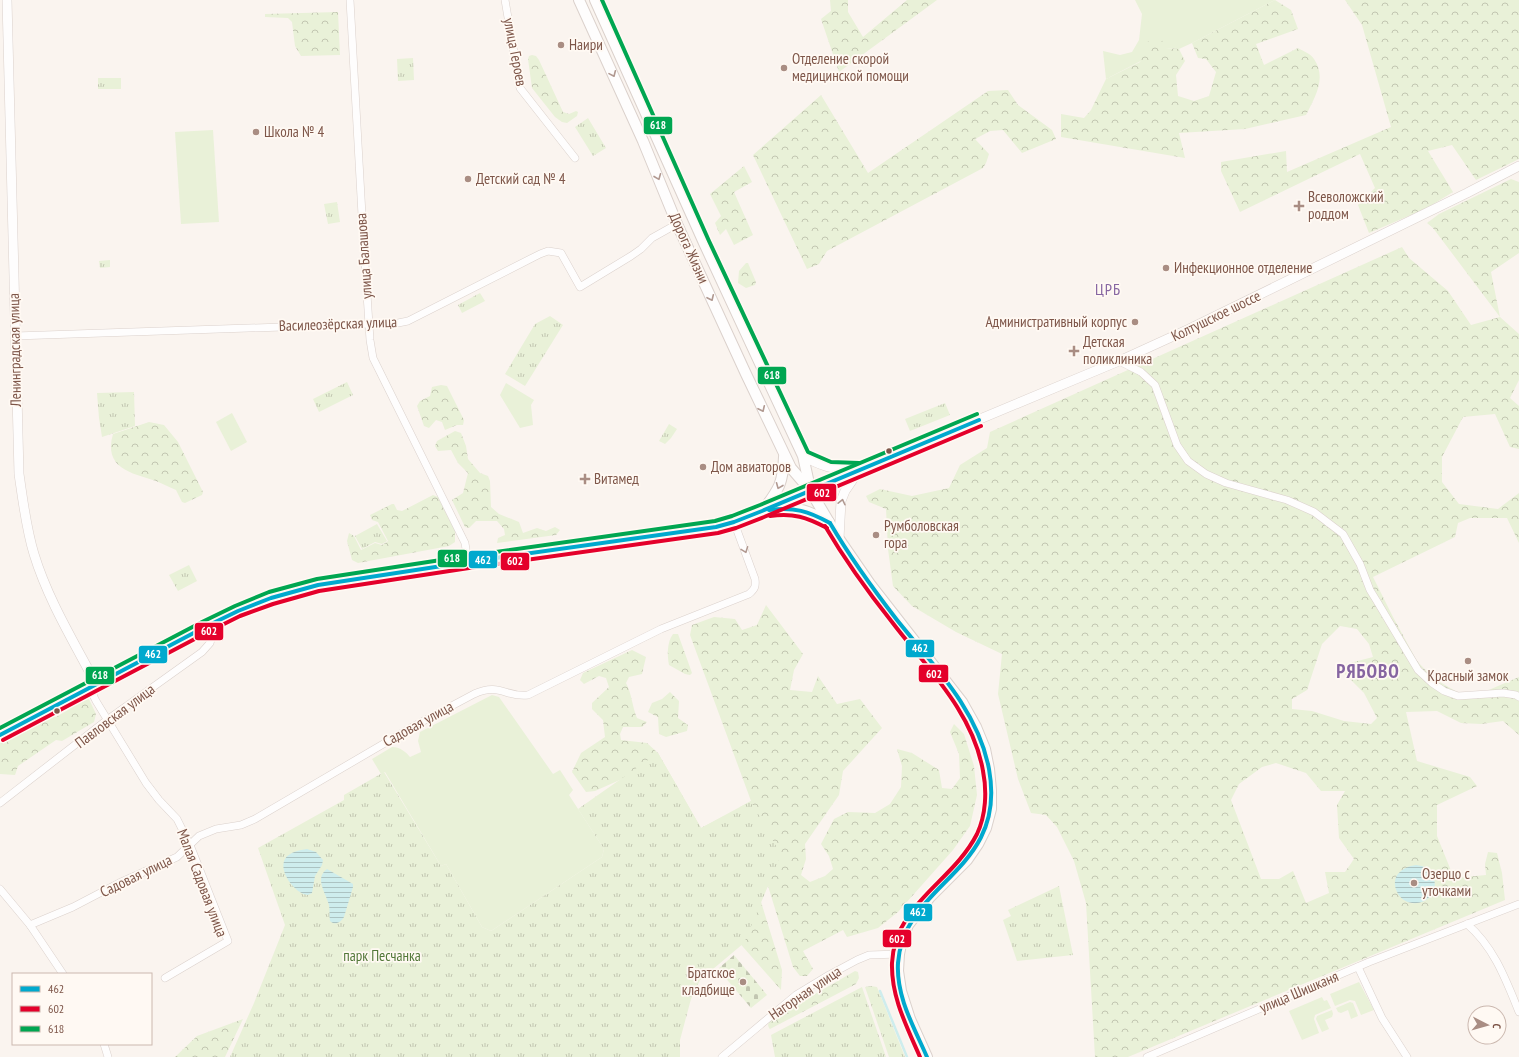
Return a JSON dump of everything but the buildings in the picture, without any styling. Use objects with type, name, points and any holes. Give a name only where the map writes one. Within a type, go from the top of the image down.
[{"type":"main road","name":"Дорога Жизни","points":[[579,0],[643,141],[677,224],[784,456],[791,468],[810,490],[870,584],[962,702],[976,727],[985,749],[991,790],[991,808],[986,828],[978,844],[967,860],[930,897],[911,920],[902,940],[899,954],[898,971],[901,991],[910,1019],[927,1057]]},
{"type":"main road","name":"Дорога Жизни","points":[[595,0],[724,288],[803,456],[810,490]]},
{"type":"main road","points":[[762,511],[776,494],[780,485],[783,474],[784,456]]},
{"type":"main road","name":"Колтушское шоссе","points":[[0,735],[238,610],[303,588],[468,562],[716,527],[762,511],[810,490]]},
{"type":"main road","points":[[762,511],[787,508],[800,509],[810,512],[830,523]]},
{"type":"street","name":"Ленинградская улица","points":[[7,0],[19,474],[25,518],[37,561],[51,596],[96,684]]},
{"type":"street","name":"улица Балашова","points":[[350,0],[362,226],[370,340],[373,358],[465,542],[468,562]]},
{"type":"street","name":"улица Героев","points":[[505,0],[520,88],[575,158]]},
{"type":"street","name":"Колтушское шоссе","points":[[810,490],[1119,361],[1189,329],[1467,194],[1519,166]]},
{"type":"street","name":"Василеозёрская улица","points":[[15,336],[398,323],[408,321],[548,251],[561,253],[580,287],[631,256],[652,238],[677,224]]},
{"type":"street","points":[[1119,361],[1141,372],[1155,385],[1177,445],[1188,461],[1206,474],[1226,483],[1288,500],[1314,512],[1343,534],[1360,564],[1370,590],[1418,670],[1432,683],[1444,691],[1458,696],[1503,693],[1516,695],[1519,697]]},
{"type":"street","points":[[803,456],[815,463],[830,468],[860,469]]},
{"type":"street","points":[[840,539],[841,501],[845,491],[860,469]]},
{"type":"street","name":"Садовая улица","points":[[30,925],[73,907],[119,883],[177,857],[199,836],[216,830],[241,825],[255,819],[408,729],[474,694],[483,690],[496,689],[516,695],[528,695],[661,629],[749,594],[754,590],[756,578],[734,522]]},
{"type":"street","name":"Павловская улица","points":[[0,803],[108,720],[202,652],[210,643],[217,621]]},
{"type":"street","name":"Малая Садовая улица","points":[[96,684],[93,695],[146,783],[159,800],[178,819],[228,940],[165,978]]},
{"type":"street","points":[[0,889],[30,925],[62,973]]},
{"type":"street","points":[[1358,967],[1519,904]]},
{"type":"street","points":[[1467,924],[1479,934],[1489,948],[1506,979],[1519,1012]]},
{"type":"street","name":"Нагорная улица","points":[[722,1057],[796,995],[829,975],[869,955],[899,954]]},
{"type":"street","name":"улица Шишканя","points":[[1147,1057],[1358,967],[1382,1018],[1407,1057]]},
{"type":"street","points":[[104,1045],[108,1057]]},
{"type":"green space","points":[[830,0],[848,0],[848,12],[863,37],[907,0],[937,0],[839,72],[821,19],[831,11]]},
{"type":"green space","points":[[1135,0],[1275,0],[1192,43],[1179,49],[1166,48],[1106,79],[1103,51],[1120,55],[1132,52],[1139,40],[1142,14]]},
{"type":"green space","points":[[1275,0],[1291,10],[1298,29],[1256,44],[1264,65],[1298,48],[1313,57],[1318,66],[1320,80],[1316,94],[1306,115],[1245,129],[1179,133],[1185,158],[1061,137],[1061,114],[1084,118],[1091,110],[1106,79],[1140,62],[1150,36],[1158,33],[1166,48],[1179,49],[1185,61],[1176,75],[1178,96],[1194,101],[1209,96],[1216,72],[1206,59],[1198,58],[1192,43]]},
{"type":"green space","points":[[1345,0],[1519,0],[1519,159],[1476,180],[1452,145],[1428,151],[1453,192],[1427,208],[1369,233],[1358,205],[1375,188],[1360,154],[1240,212],[1221,171],[1221,162],[1286,151],[1287,172],[1391,127],[1362,25]]},
{"type":"green space","points":[[338,12],[340,55],[301,56],[295,46],[292,22],[288,18],[265,17],[265,14]]},
{"type":"green space","points":[[529,56],[536,56],[539,60],[563,112],[569,114],[576,111],[578,112],[577,116],[567,123],[562,122],[555,117],[532,88],[528,59]]},
{"type":"green space","points":[[413,58],[414,80],[398,81],[397,59]]},
{"type":"green space","points":[[98,78],[121,78],[121,89],[98,89]]},
{"type":"green space","points":[[1008,90],[1018,105],[1052,130],[1056,139],[1022,153],[1003,130],[990,131],[975,139],[989,154],[983,168],[827,251],[819,264],[807,269],[753,155],[821,95],[868,173],[988,91]]},
{"type":"green space","points":[[588,118],[606,148],[593,156],[575,127]]},
{"type":"green space","points":[[213,130],[219,222],[181,224],[175,132]]},
{"type":"green space","points":[[744,166],[752,182],[734,192],[753,235],[734,245],[726,229],[720,235],[715,223],[721,216],[710,194]]},
{"type":"green space","points":[[1511,179],[1519,182],[1519,253],[1491,272],[1500,317],[1433,228],[1427,223],[1439,214]]},
{"type":"green space","points":[[337,202],[340,222],[328,224],[324,204]]},
{"type":"green space","points":[[1402,247],[1409,258],[1448,291],[1471,325],[1500,317],[1519,334],[1519,380],[1510,398],[1519,406],[1519,449],[1510,447],[1495,414],[1463,417],[1442,457],[1442,482],[1459,504],[1498,509],[1519,493],[1519,543],[1507,518],[1470,518],[1458,523],[1455,537],[1373,577],[1417,661],[1433,678],[1459,693],[1484,692],[1519,677],[1519,735],[1503,721],[1481,724],[1461,723],[1437,711],[1406,712],[1417,761],[1470,777],[1477,786],[1437,805],[1437,836],[1454,878],[1486,875],[1485,864],[1488,852],[1497,853],[1502,873],[1505,900],[1128,1057],[1095,1057],[1086,903],[1074,861],[1057,827],[1046,815],[1031,813],[1018,779],[998,694],[1002,654],[956,632],[912,606],[893,586],[888,549],[886,509],[869,502],[866,496],[880,489],[912,496],[949,488],[960,465],[987,448],[990,432]],"holes":[[[1340,626],[1357,629],[1369,644],[1373,657],[1346,664],[1343,672],[1364,693],[1377,718],[1371,724],[1344,721],[1312,711],[1292,709],[1292,699],[1307,690],[1322,644]],[[1276,763],[1306,773],[1321,791],[1345,791],[1337,805],[1339,838],[1354,859],[1345,872],[1325,872],[1329,893],[1306,903],[1293,871],[1279,879],[1261,879],[1231,800],[1239,784],[1262,767]],[[1433,877],[1434,892],[1423,901],[1409,903]]]},
{"type":"green space","points":[[110,260],[110,267],[100,268],[99,261]]},
{"type":"green space","points":[[746,263],[748,263],[756,282],[755,285],[746,288],[738,283],[739,271]]},
{"type":"green space","points":[[480,293],[485,301],[462,313],[458,305]]},
{"type":"green space","points":[[550,316],[563,325],[525,386],[505,374],[535,324]]},
{"type":"green space","points":[[347,382],[353,395],[319,412],[313,399]]},
{"type":"green space","points":[[506,383],[534,400],[531,405],[533,425],[520,428],[500,395]]},
{"type":"green space","points":[[441,385],[447,386],[464,420],[463,425],[457,425],[445,430],[442,422],[436,420],[429,428],[424,426],[417,406],[420,401],[430,396],[432,387]]},
{"type":"green space","points":[[134,392],[135,426],[102,437],[97,393]]},
{"type":"green space","points":[[945,403],[950,415],[910,431],[905,419]]},
{"type":"green space","points":[[232,413],[247,442],[231,451],[216,422]]},
{"type":"green space","points":[[149,422],[164,425],[178,442],[203,492],[202,495],[185,503],[182,502],[176,490],[156,481],[129,472],[116,462],[112,455],[111,445],[113,434]]},
{"type":"green space","points":[[669,424],[677,429],[665,444],[659,441]]},
{"type":"green space","points":[[455,431],[461,433],[466,446],[468,459],[480,473],[488,476],[490,481],[491,507],[499,514],[519,522],[523,533],[537,528],[546,531],[555,527],[560,530],[556,535],[497,543],[498,538],[505,535],[504,529],[497,521],[476,521],[469,528],[465,527],[452,500],[463,493],[468,473],[458,463],[451,450],[438,451],[435,446],[437,441]]},
{"type":"green space","points":[[433,495],[438,497],[455,531],[455,542],[449,546],[358,563],[352,560],[347,541],[349,533],[354,536],[361,550],[375,543],[382,545],[388,541],[378,522],[372,520],[370,515],[392,504],[394,504],[397,510],[402,511]]},
{"type":"green space","points":[[377,524],[387,541],[382,544],[375,542],[362,549],[355,536]]},
{"type":"green space","points":[[189,565],[197,581],[178,591],[169,575]]},
{"type":"green space","points":[[766,605],[803,654],[794,670],[790,690],[812,692],[818,676],[837,704],[860,699],[882,728],[843,771],[839,795],[805,844],[806,859],[801,875],[810,882],[825,876],[833,869],[829,856],[821,844],[834,819],[848,812],[875,813],[890,804],[901,787],[902,766],[897,749],[912,753],[939,770],[942,788],[952,789],[960,778],[959,754],[950,732],[954,724],[964,734],[974,766],[977,795],[970,826],[953,850],[898,912],[878,928],[847,937],[843,930],[803,951],[813,969],[807,976],[800,976],[793,967],[768,886],[758,892],[782,970],[781,990],[736,939],[740,807],[751,801],[690,635],[692,625],[714,617],[735,619],[742,630],[757,625]]},
{"type":"green space","points":[[673,634],[678,634],[692,673],[690,675],[685,674],[669,665],[668,649]]},
{"type":"green space","points":[[632,650],[646,657],[642,674],[629,677],[626,683],[630,691],[637,718],[647,722],[642,727],[623,727],[620,734],[621,740],[647,743],[658,753],[701,828],[724,816],[706,855],[622,779],[595,791],[586,792],[572,772],[581,753],[605,737],[603,720],[592,709],[592,703],[609,687],[606,678],[599,676],[584,684],[580,680],[583,673]]},
{"type":"green space","points":[[670,692],[679,701],[678,718],[688,725],[687,731],[666,737],[659,734],[658,717],[648,712],[652,703],[662,699]]},
{"type":"green space","points":[[492,695],[499,697],[553,774],[560,770],[573,790],[569,795],[604,849],[602,857],[491,931],[482,927],[446,864],[441,866],[385,772],[381,774],[372,759],[392,747],[402,750],[410,757],[421,752],[418,741],[420,732]]},
{"type":"green space","points":[[85,698],[89,699],[96,714],[94,722],[62,741],[56,740],[18,766],[15,775],[0,774],[0,743],[50,715],[56,717],[68,710],[69,707]]},
{"type":"green space","name":"парк Песчанка","points":[[658,753],[701,828],[751,801],[781,855],[744,943],[700,980],[691,999],[680,1040],[680,1057],[230,1057],[254,1003],[285,925],[258,848],[344,800],[344,795],[384,772],[441,866],[446,864],[482,927],[491,931],[602,857],[604,849],[578,809]]},
{"type":"green space","points":[[1059,886],[1073,955],[1017,961],[1003,920],[1011,916],[1008,910]]},
{"type":"green space","name":"Братское кладбище","points":[[734,955],[767,995],[751,1008],[718,969]]},
{"type":"green space","points":[[855,971],[858,972],[859,978],[856,984],[770,1029],[769,1028],[768,1025],[770,1020]]},
{"type":"green space","points":[[1359,982],[1374,1010],[1361,1015],[1355,1001],[1350,1000],[1335,1006],[1330,994]]},
{"type":"green space","points":[[862,987],[886,1057],[775,1057],[771,1035]]},
{"type":"green space","points":[[865,987],[877,987],[905,1057],[889,1057]]},
{"type":"green space","points":[[1322,997],[1324,1001],[1327,1000],[1331,1008],[1315,1015],[1314,1019],[1319,1033],[1302,1040],[1289,1011]]},
{"type":"green space","points":[[1350,1002],[1353,1003],[1358,1016],[1351,1019],[1348,1010],[1341,1013],[1338,1012],[1336,1008]]},
{"type":"green space","points":[[1332,1010],[1332,1017],[1325,1020],[1329,1029],[1322,1032],[1316,1019],[1317,1016]]},
{"type":"green space","points":[[243,1019],[225,1057],[175,1057],[197,1036]]},
{"type":"water","points":[[307,849],[316,852],[323,860],[322,865],[315,876],[312,893],[308,895],[298,891],[293,886],[286,875],[283,864],[285,859],[292,853]]},
{"type":"water","points":[[1416,865],[1424,867],[1430,871],[1435,885],[1429,898],[1423,902],[1416,903],[1402,899],[1397,892],[1395,881],[1396,877],[1402,870]]},
{"type":"water","points":[[327,869],[353,884],[344,917],[340,922],[336,923],[330,921],[329,905],[321,881],[323,873]]},
{"type":"waterway","points":[[880,991],[907,1057]]},
{"type":"transit line","name":"618","points":[[602,0],[709,241],[808,452],[831,462],[859,463]]},
{"type":"transit line","name":"618","points":[[0,728],[202,622],[269,592],[317,579],[715,521],[760,505],[977,414]]},
{"type":"transit line","name":"462","points":[[0,735],[205,627],[238,611],[271,598],[318,585],[716,527],[762,511],[979,420]]},
{"type":"transit line","name":"602","points":[[3,740],[208,632],[240,616],[273,604],[319,591],[718,533],[764,517],[981,426]]},
{"type":"transit line","name":"462","points":[[769,510],[786,509],[801,511],[815,515],[830,523]]},
{"type":"transit line","name":"602","points":[[770,516],[786,515],[800,517],[813,521],[827,528]]},
{"type":"transit line","name":"462","points":[[830,523],[871,585],[897,620],[939,671],[965,708],[975,727],[989,769],[991,804],[984,832],[970,854],[917,913],[904,935],[898,963],[900,988],[907,1012],[927,1057]]},
{"type":"transit line","name":"602","points":[[825,526],[883,611],[934,674],[959,710],[978,750],[983,771],[985,803],[977,834],[954,866],[926,894],[914,909],[903,924],[895,942],[892,963],[894,988],[905,1023],[920,1057]]},
{"type":"place","name":"Наири","points":[[561,45]]},
{"type":"place","name":"Отделение скорой медицинской помощи","points":[[784,68]]},
{"type":"place","name":"Школа № 4","points":[[256,132]]},
{"type":"place","name":"Детский сад № 4","points":[[468,179]]},
{"type":"place","name":"Всеволожский роддом","points":[[1299,206]]},
{"type":"place","name":"Инфекционное отделение","points":[[1166,268]]},
{"type":"place","name":"Административный корпус","points":[[1135,322]]},
{"type":"place","name":"Детская поликлиника","points":[[1074,351]]},
{"type":"place","name":"Дом авиаторов","points":[[703,467]]},
{"type":"place","name":"Витамед","points":[[585,479]]},
{"type":"place","name":"Румболовская гора","points":[[876,535]]},
{"type":"place","name":"Красный замок","points":[[1468,661]]},
{"type":"place","name":"Озерцо с уточками","points":[[1414,883]]},
{"type":"place","name":"Братское кладбище","points":[[743,982]]},
{"type":"district","name":"ЦРБ","points":[[1108,289]]},
{"type":"district","name":"РЯБОВО","points":[[1368,671]]}]
